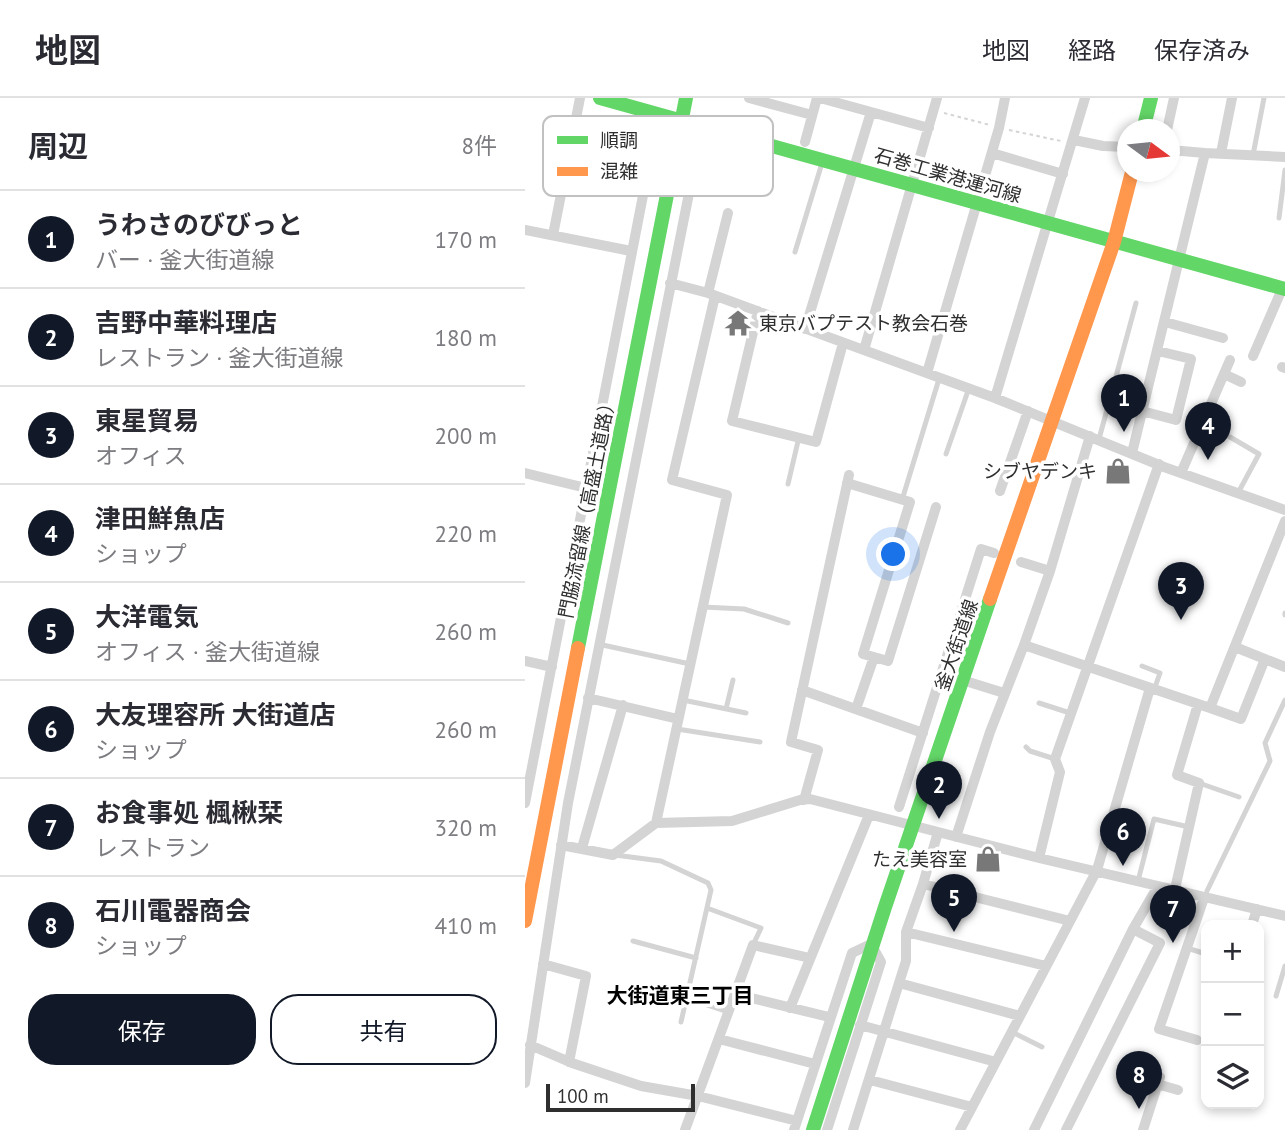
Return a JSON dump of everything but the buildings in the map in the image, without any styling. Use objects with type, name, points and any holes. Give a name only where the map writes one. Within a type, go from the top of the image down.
[{"type":"street","points":[[576,116],[580,98]]},
{"type":"street","name":"石巻工業港運河線","points":[[600,98],[667,116]]},
{"type":"street","name":"門脇流留線（高盛土道路）","points":[[683,116],[686,98]]},
{"type":"street","points":[[749,98],[812,114]]},
{"type":"street","points":[[805,142],[818,98],[929,128]]},
{"type":"street","points":[[864,350],[937,98]]},
{"type":"street","points":[[927,373],[992,153],[1005,98]]},
{"type":"street","points":[[995,398],[1074,140],[1083,98]]},
{"type":"street","points":[[1146,119],[1151,98]]},
{"type":"street","points":[[1169,119],[1174,98]]},
{"type":"street","points":[[1221,153],[1232,98]]},
{"type":"street","points":[[805,329],[871,112]]},
{"type":"street","points":[[1074,140],[1117,147]]},
{"type":"street","name":"石巻工業港運河線","points":[[773,146],[1284,289]]},
{"type":"street","points":[[1180,151],[1285,157]]},
{"type":"street","points":[[992,153],[1063,174]]},
{"type":"street","points":[[1132,453],[1205,153]]},
{"type":"street","name":"釜大街道線","points":[[813,1130],[871,943],[1114,242],[1129,182]]},
{"type":"street","points":[[553,235],[561,196]]},
{"type":"street","points":[[525,803],[642,196]]},
{"type":"street","name":"門脇流留線（高盛土道路）","points":[[525,921],[667,196]]},
{"type":"street","points":[[525,1083],[561,845],[588,698],[690,196]]},
{"type":"street","points":[[656,822],[727,495],[672,480],[728,213]]},
{"type":"street","points":[[525,230],[631,251]]},
{"type":"street","points":[[670,283],[712,294],[968,388],[1181,473],[1285,510]]},
{"type":"street","points":[[1253,356],[1284,289]]},
{"type":"street","points":[[758,312],[732,421],[816,442],[843,343]]},
{"type":"street","points":[[1165,322],[1223,338]]},
{"type":"street","points":[[1142,411],[1176,420],[1191,359],[1158,351]]},
{"type":"street","points":[[1181,473],[1230,360]]},
{"type":"street","points":[[1224,374],[1241,382]]},
{"type":"street","points":[[1000,491],[1028,411]]},
{"type":"street","points":[[956,836],[1095,438]]},
{"type":"street","points":[[1039,858],[1060,772],[1055,759],[1159,464]]},
{"type":"street","points":[[525,473],[586,488]]},
{"type":"street","points":[[804,800],[818,750],[791,742],[848,479],[910,502],[863,654],[888,661],[936,507]]},
{"type":"street","points":[[1210,708],[1285,521]]},
{"type":"street","points":[[899,807],[981,549],[994,553]]},
{"type":"street","points":[[1021,562],[1050,570]]},
{"type":"street","points":[[1024,645],[1241,719],[1265,659]]},
{"type":"street","points":[[1235,648],[1285,667]]},
{"type":"street","points":[[856,709],[874,657]]},
{"type":"street","points":[[525,661],[552,667]]},
{"type":"street","points":[[943,674],[1004,693]]},
{"type":"street","points":[[960,1130],[1097,870],[1152,689]]},
{"type":"street","points":[[802,690],[923,733]]},
{"type":"street","points":[[588,698],[623,705],[677,724]]},
{"type":"street","points":[[1175,890],[1199,783],[1177,775],[1198,704]]},
{"type":"street","points":[[582,848],[623,705]]},
{"type":"street","points":[[561,845],[613,855],[656,822],[732,821],[804,800],[1175,890],[1206,894],[1285,916]]},
{"type":"street","points":[[790,1008],[869,815]]},
{"type":"street","points":[[853,1130],[886,1031],[905,961],[906,932],[938,832]]},
{"type":"street","points":[[923,884],[1070,921]]},
{"type":"street","points":[[1034,1130],[1133,929],[1158,886]]},
{"type":"street","points":[[1197,1040],[1159,1028],[1206,894]]},
{"type":"street","points":[[1254,920],[1257,909]]},
{"type":"street","points":[[1066,1130],[1160,943],[1133,929]]},
{"type":"street","points":[[906,932],[1045,966]]},
{"type":"street","points":[[530,1045],[569,1062],[641,1086],[698,1096],[795,1125],[852,954],[871,943],[881,962],[827,1130]]},
{"type":"street","points":[[685,1130],[753,945],[810,958]]},
{"type":"street","points":[[543,964],[586,976],[569,1062]]},
{"type":"street","points":[[899,982],[1020,1016]]},
{"type":"street","points":[[735,994],[829,1017]]},
{"type":"street","points":[[860,1025],[996,1062]]},
{"type":"street","points":[[719,1039],[815,1064]]},
{"type":"street","points":[[870,1080],[972,1107]]},
{"type":"street","points":[[1157,1130],[1143,1128],[1158,1081],[1178,1090]]},
{"type":"lane","points":[[1253,155],[1264,98]]},
{"type":"lane","points":[[795,252],[823,160]]},
{"type":"lane","points":[[1279,218],[1285,170]]},
{"type":"lane","points":[[1095,438],[1136,303]]},
{"type":"lane","points":[[902,500],[940,378]]},
{"type":"lane","points":[[946,454],[968,388]]},
{"type":"lane","points":[[1230,437],[1259,454],[1238,494]]},
{"type":"lane","points":[[788,484],[799,438]]},
{"type":"lane","points":[[703,607],[744,608],[787,623]]},
{"type":"lane","points":[[599,644],[690,664]]},
{"type":"lane","points":[[1142,666],[1160,673],[1152,689]]},
{"type":"lane","points":[[726,709],[733,680]]},
{"type":"lane","points":[[683,700],[746,713]]},
{"type":"lane","points":[[1206,894],[1270,761],[1265,743],[1285,700]]},
{"type":"lane","points":[[1039,704],[1070,713]]},
{"type":"lane","points":[[677,724],[760,743]]},
{"type":"lane","points":[[1026,747],[1030,751],[1055,759]]},
{"type":"lane","points":[[1199,783],[1239,797]]},
{"type":"lane","points":[[1138,881],[1154,819],[1189,827]]},
{"type":"lane","points":[[613,855],[661,860],[708,883],[711,890],[681,1022]]},
{"type":"lane","points":[[707,908],[761,928],[753,945]]},
{"type":"lane","points":[[633,941],[696,958]]},
{"type":"lane","points":[[1187,948],[1201,952]]},
{"type":"lane","points":[[1276,996],[1285,966]]},
{"type":"lane","points":[[686,998],[728,1012]]},
{"type":"lane","points":[[1012,1032],[1042,1046]]},
{"type":"traffic: fast","points":[[600,98],[665,116]]},
{"type":"traffic: fast","points":[[682,116],[686,98]]},
{"type":"traffic: fast","points":[[1146,119],[1151,98]]},
{"type":"traffic: fast","points":[[773,146],[1285,289]]},
{"type":"traffic: fast","points":[[578,648],[667,196]]},
{"type":"traffic: fast","points":[[813,1130],[885,907],[990,599]]},
{"type":"traffic: slow","points":[[990,599],[1114,242],[1129,182]]},
{"type":"traffic: slow","points":[[525,921],[578,648]]},
{"type":"place","name":"東京バプテスト教会石巻","points":[[738,323]]},
{"type":"place","name":"うわさのびびっと","points":[[1124,432]]},
{"type":"place","name":"津田鮮魚店","points":[[1208,460]]},
{"type":"place","name":"シブヤデンキ","points":[[1118,471]]},
{"type":"place","name":"東星貿易","points":[[1181,620]]},
{"type":"place","name":"吉野中華料理店","points":[[939,819]]},
{"type":"place","name":"たえ美容室","points":[[988,859]]},
{"type":"place","name":"大友理容所 大街道店","points":[[1123,866]]},
{"type":"place","name":"大洋電気","points":[[954,932]]},
{"type":"place","name":"お食事処 楓楸栞","points":[[1173,943]]},
{"type":"place","name":"石川電器商会","points":[[1139,1109]]},
{"type":"district","name":"大街道東三丁目","points":[[680,996]]}]
